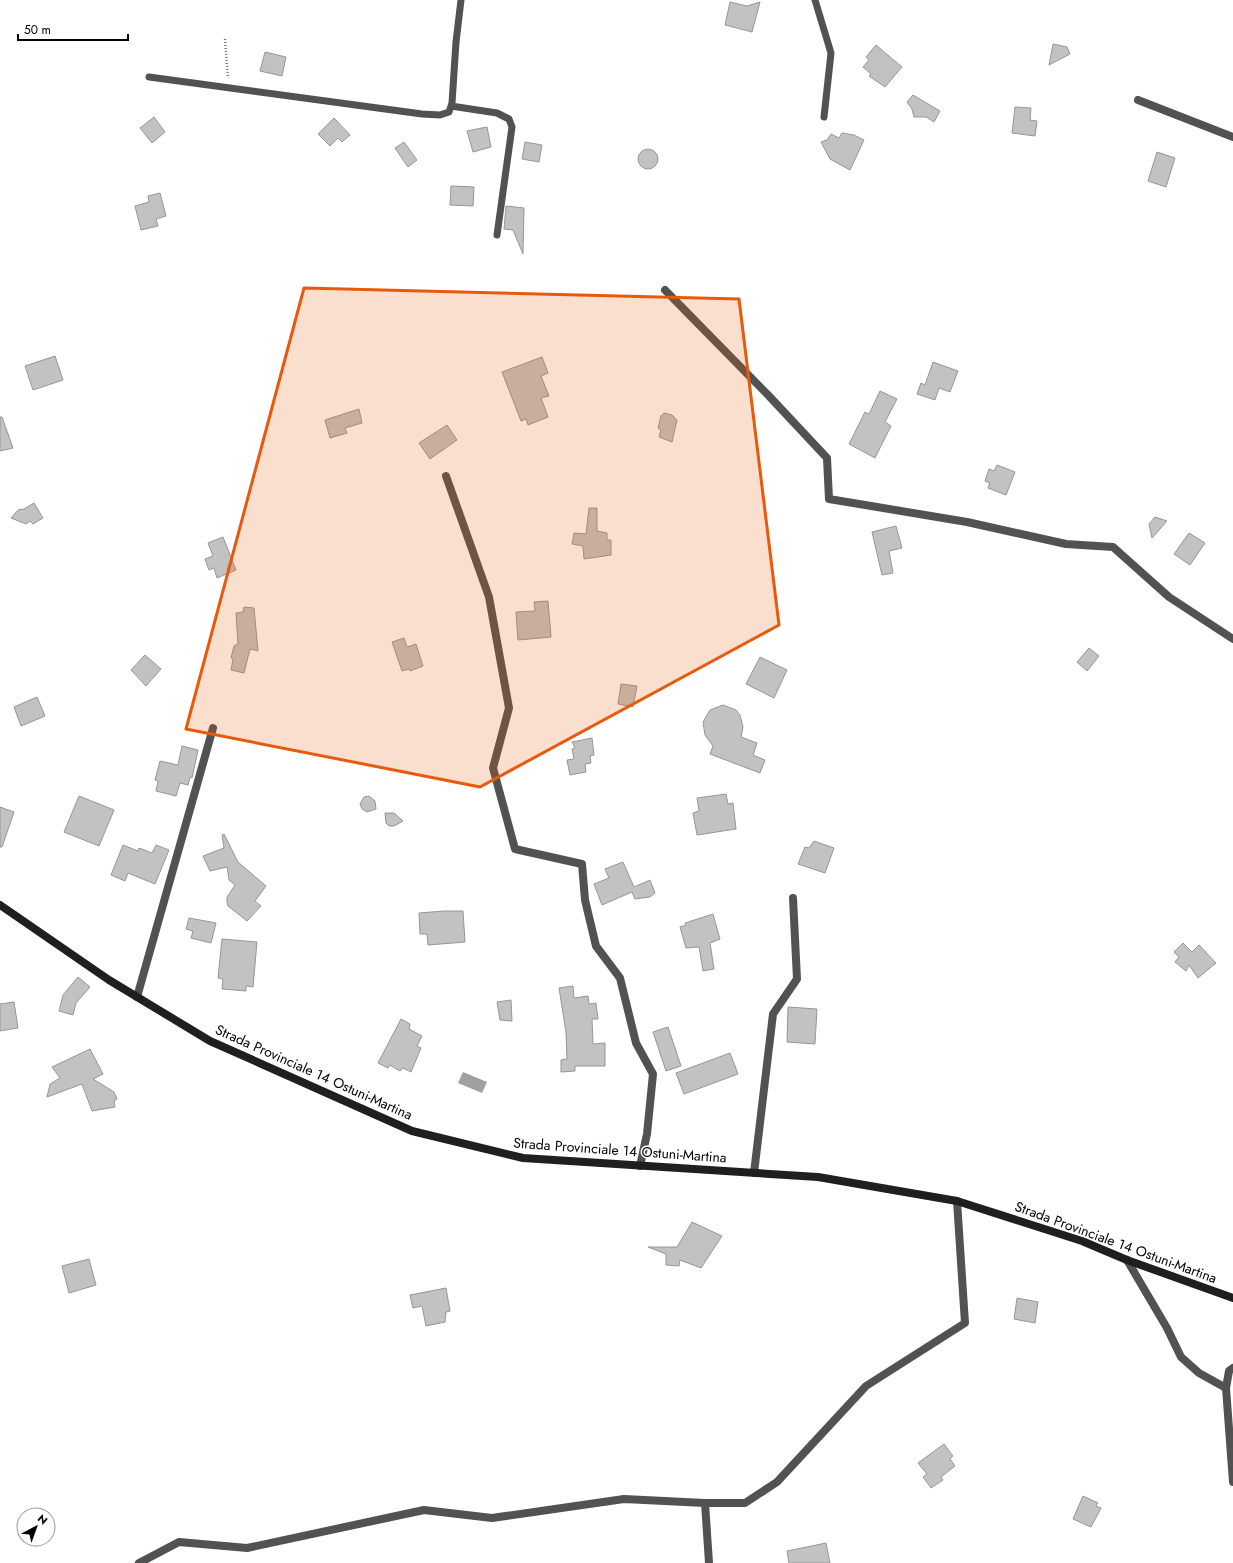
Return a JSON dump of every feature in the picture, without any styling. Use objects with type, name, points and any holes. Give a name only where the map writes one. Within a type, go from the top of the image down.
[{"type":"main road","name":"Strada Provinciale 14 Ostuni-Martina","points":[[0,905],[109,980],[210,1041],[412,1131],[523,1158],[818,1177],[957,1201],[1082,1241],[1127,1260],[1233,1298]]},
{"type":"street","points":[[1138,100],[1233,137]]},
{"type":"street","points":[[665,290],[769,396],[827,458],[829,499],[967,522],[1066,544],[1113,547],[1169,597],[1233,639]]},
{"type":"street","points":[[446,476],[489,597],[509,708],[493,768],[515,849],[582,864],[585,900],[596,946],[620,978],[636,1043],[653,1074],[646,1134],[640,1166]]},
{"type":"street","points":[[137,997],[213,728]]},
{"type":"street","points":[[754,1173],[773,1014],[797,979],[793,898]]},
{"type":"street","points":[[139,1563],[179,1542],[247,1548],[424,1510],[492,1518],[624,1499],[705,1503],[745,1503],[777,1482],[866,1386],[965,1323],[957,1201]]},
{"type":"street","points":[[1127,1260],[1167,1328],[1181,1357],[1199,1373],[1226,1388]]},
{"type":"street","points":[[1233,1368],[1229,1371],[1226,1388],[1233,1482]]},
{"type":"street","points":[[705,1503],[709,1563]]},
{"type":"lane","points":[[149,77],[422,114],[440,115],[450,112],[461,0]]},
{"type":"lane","points":[[815,0],[831,53],[824,117]]},
{"type":"lane","points":[[451,106],[497,113],[509,119],[512,127],[497,235]]},
{"type":"path","points":[[225,39],[228,88]]},
{"type":"highlighted area","points":[[304,288],[739,299],[779,625],[480,787],[186,729]]},
{"type":"shaded area","points":[[463,1072],[487,1082],[482,1093],[458,1083]]},
{"type":"building","points":[[730,2],[747,6],[760,2],[752,32],[725,25]]},
{"type":"building","points":[[1053,44],[1067,47],[1070,54],[1049,65]]},
{"type":"building","points":[[876,45],[902,67],[885,87],[869,76],[871,74],[863,67],[869,60],[866,57]]},
{"type":"building","points":[[265,52],[286,57],[282,76],[260,71]]},
{"type":"building","points":[[913,95],[940,111],[934,122],[926,117],[914,117],[912,109],[907,102]]},
{"type":"building","points":[[1015,107],[1031,108],[1030,120],[1037,121],[1035,136],[1012,133]]},
{"type":"building","points":[[154,117],[165,132],[152,143],[140,128]]},
{"type":"building","points":[[334,118],[350,135],[342,142],[338,138],[330,146],[318,134]]},
{"type":"building","points":[[487,127],[491,147],[473,152],[467,131]]},
{"type":"building","points":[[842,133],[854,135],[864,140],[850,170],[830,159],[821,142],[827,140],[831,134],[839,138]]},
{"type":"building","points":[[404,142],[417,160],[408,167],[395,148]]},
{"type":"building","points":[[525,142],[542,145],[539,162],[522,159]]},
{"type":"building","points":[[648,149],[655,152],[658,159],[655,166],[648,169],[641,166],[638,159],[641,152]]},
{"type":"building","points":[[1157,152],[1175,158],[1166,187],[1148,181]]},
{"type":"building","points":[[451,186],[474,187],[473,206],[450,205]]},
{"type":"building","points":[[160,193],[166,216],[156,219],[158,226],[141,230],[135,206],[149,202],[148,196]]},
{"type":"building","points":[[506,206],[524,208],[523,254],[513,230],[504,229]]},
{"type":"building","points":[[55,356],[63,380],[33,390],[25,366]]},
{"type":"building","points":[[542,357],[548,373],[541,376],[549,396],[541,398],[548,417],[528,425],[526,419],[521,421],[502,372]]},
{"type":"building","points":[[933,362],[958,371],[950,392],[939,388],[935,400],[917,394],[921,383],[925,385]]},
{"type":"building","points":[[880,391],[897,399],[885,422],[891,426],[875,458],[849,444],[865,412],[869,414]]},
{"type":"building","points":[[359,409],[362,423],[345,428],[347,433],[330,438],[325,420]]},
{"type":"building","points":[[664,413],[672,415],[677,420],[672,442],[659,437],[661,430],[658,428],[661,416]]},
{"type":"building","points":[[0,417],[2,417],[13,448],[0,451]]},
{"type":"building","points":[[447,425],[457,440],[430,459],[419,443]]},
{"type":"building","points":[[997,465],[1015,472],[1006,495],[988,488],[990,483],[985,481],[989,469],[994,471]]},
{"type":"building","points":[[34,503],[43,518],[33,524],[30,521],[26,524],[11,518],[18,510],[24,509]]},
{"type":"building","points":[[589,508],[597,508],[597,531],[607,533],[607,540],[611,540],[611,555],[584,559],[583,546],[572,544],[574,533],[586,534]]},
{"type":"building","points":[[1155,517],[1167,521],[1152,538],[1149,524]]},
{"type":"building","points":[[896,526],[902,548],[889,551],[893,573],[882,575],[872,532]]},
{"type":"building","points":[[1189,533],[1205,543],[1190,565],[1174,554]]},
{"type":"building","points":[[223,537],[236,570],[217,578],[214,568],[209,570],[205,559],[213,556],[208,543]]},
{"type":"building","points":[[548,601],[551,637],[518,640],[516,612],[535,611],[534,602]]},
{"type":"building","points":[[244,607],[254,608],[258,651],[250,649],[244,673],[231,670],[233,659],[231,658],[234,646],[238,644],[236,613],[243,612]]},
{"type":"building","points":[[404,638],[407,647],[416,644],[423,666],[410,671],[409,669],[402,671],[392,642]]},
{"type":"building","points":[[1089,648],[1099,656],[1087,671],[1077,662]]},
{"type":"building","points":[[145,655],[161,669],[146,686],[131,670]]},
{"type":"building","points":[[760,657],[787,670],[774,698],[746,684]]},
{"type":"building","points":[[621,684],[637,686],[633,707],[618,704]]},
{"type":"building","points":[[37,697],[45,716],[21,726],[14,707]]},
{"type":"building","points":[[723,705],[736,710],[740,715],[743,727],[741,737],[757,743],[753,755],[765,760],[760,773],[710,754],[713,746],[705,735],[703,722],[710,710]]},
{"type":"building","points":[[592,738],[594,755],[590,756],[591,763],[585,764],[586,772],[570,775],[567,760],[574,759],[572,749],[575,748],[572,742]]},
{"type":"building","points":[[182,746],[198,750],[192,778],[190,777],[188,785],[180,783],[176,796],[156,791],[158,781],[155,780],[160,761],[178,765]]},
{"type":"building","points":[[726,794],[728,804],[733,803],[736,829],[697,835],[693,813],[699,811],[697,798]]},
{"type":"building","points":[[79,796],[114,810],[99,846],[64,832]]},
{"type":"building","points":[[369,796],[375,801],[376,809],[367,812],[362,809],[360,804],[364,797]]},
{"type":"building","points":[[0,807],[14,812],[2,847],[0,847]]},
{"type":"building","points":[[385,813],[394,813],[403,821],[394,826],[389,826],[386,823]]},
{"type":"building","points":[[224,834],[238,862],[266,886],[255,901],[261,906],[247,921],[228,906],[227,897],[235,885],[229,880],[227,867],[210,871],[203,856],[224,848],[222,835]]},
{"type":"building","points":[[814,841],[834,848],[825,873],[798,864],[805,847],[809,848]]},
{"type":"building","points":[[123,845],[138,851],[139,848],[152,853],[156,845],[169,850],[155,884],[128,873],[125,881],[111,875]]},
{"type":"building","points":[[623,862],[634,887],[650,880],[655,893],[650,897],[635,899],[632,892],[602,905],[594,884],[609,878],[605,869]]},
{"type":"building","points":[[463,911],[465,942],[428,945],[427,934],[420,934],[419,913]]},
{"type":"building","points":[[713,914],[720,939],[710,943],[714,969],[703,971],[699,947],[686,948],[680,927],[686,925],[685,923]]},
{"type":"building","points":[[189,918],[216,923],[211,943],[191,938],[193,931],[186,929]]},
{"type":"building","points":[[222,939],[257,942],[253,987],[246,986],[246,991],[222,989],[223,979],[218,978]]},
{"type":"building","points":[[1183,943],[1192,952],[1199,945],[1216,963],[1198,978],[1189,965],[1186,971],[1175,962],[1179,957],[1174,952]]},
{"type":"building","points":[[78,977],[90,987],[76,1003],[73,1015],[59,1011],[63,995]]},
{"type":"building","points":[[573,986],[574,998],[588,996],[589,1004],[596,1003],[598,1019],[592,1019],[593,1044],[605,1043],[605,1066],[575,1066],[575,1071],[561,1072],[561,1060],[567,1059],[566,1032],[559,988]]},
{"type":"building","points":[[511,1000],[512,1021],[500,1020],[497,1002]]},
{"type":"building","points":[[14,1002],[18,1028],[0,1031],[0,1004]]},
{"type":"building","points":[[788,1007],[817,1009],[815,1044],[787,1042]]},
{"type":"building","points":[[401,1019],[410,1024],[409,1029],[422,1036],[417,1046],[421,1048],[411,1072],[403,1068],[400,1071],[390,1065],[388,1068],[378,1063]]},
{"type":"building","points":[[668,1027],[681,1066],[666,1071],[653,1032]]},
{"type":"building","points":[[90,1049],[103,1074],[93,1079],[114,1092],[117,1099],[114,1101],[115,1107],[92,1111],[82,1084],[47,1097],[50,1084],[60,1078],[52,1067]]},
{"type":"building","points":[[730,1053],[738,1074],[684,1094],[676,1073]]},
{"type":"building","points":[[692,1222],[722,1236],[701,1268],[680,1260],[679,1266],[666,1265],[666,1254],[648,1247],[677,1247]]},
{"type":"building","points":[[89,1259],[96,1285],[69,1293],[62,1266]]},
{"type":"building","points":[[446,1288],[450,1311],[446,1312],[445,1322],[426,1326],[422,1306],[413,1308],[410,1295]]},
{"type":"building","points":[[1017,1298],[1038,1302],[1035,1323],[1014,1319]]},
{"type":"building","points":[[944,1444],[953,1456],[950,1459],[955,1466],[941,1477],[943,1480],[931,1488],[923,1477],[927,1474],[918,1463]]},
{"type":"building","points":[[1083,1496],[1098,1503],[1096,1506],[1101,1508],[1091,1527],[1073,1519]]},
{"type":"building","points":[[826,1543],[830,1563],[789,1563],[787,1551]]}]
